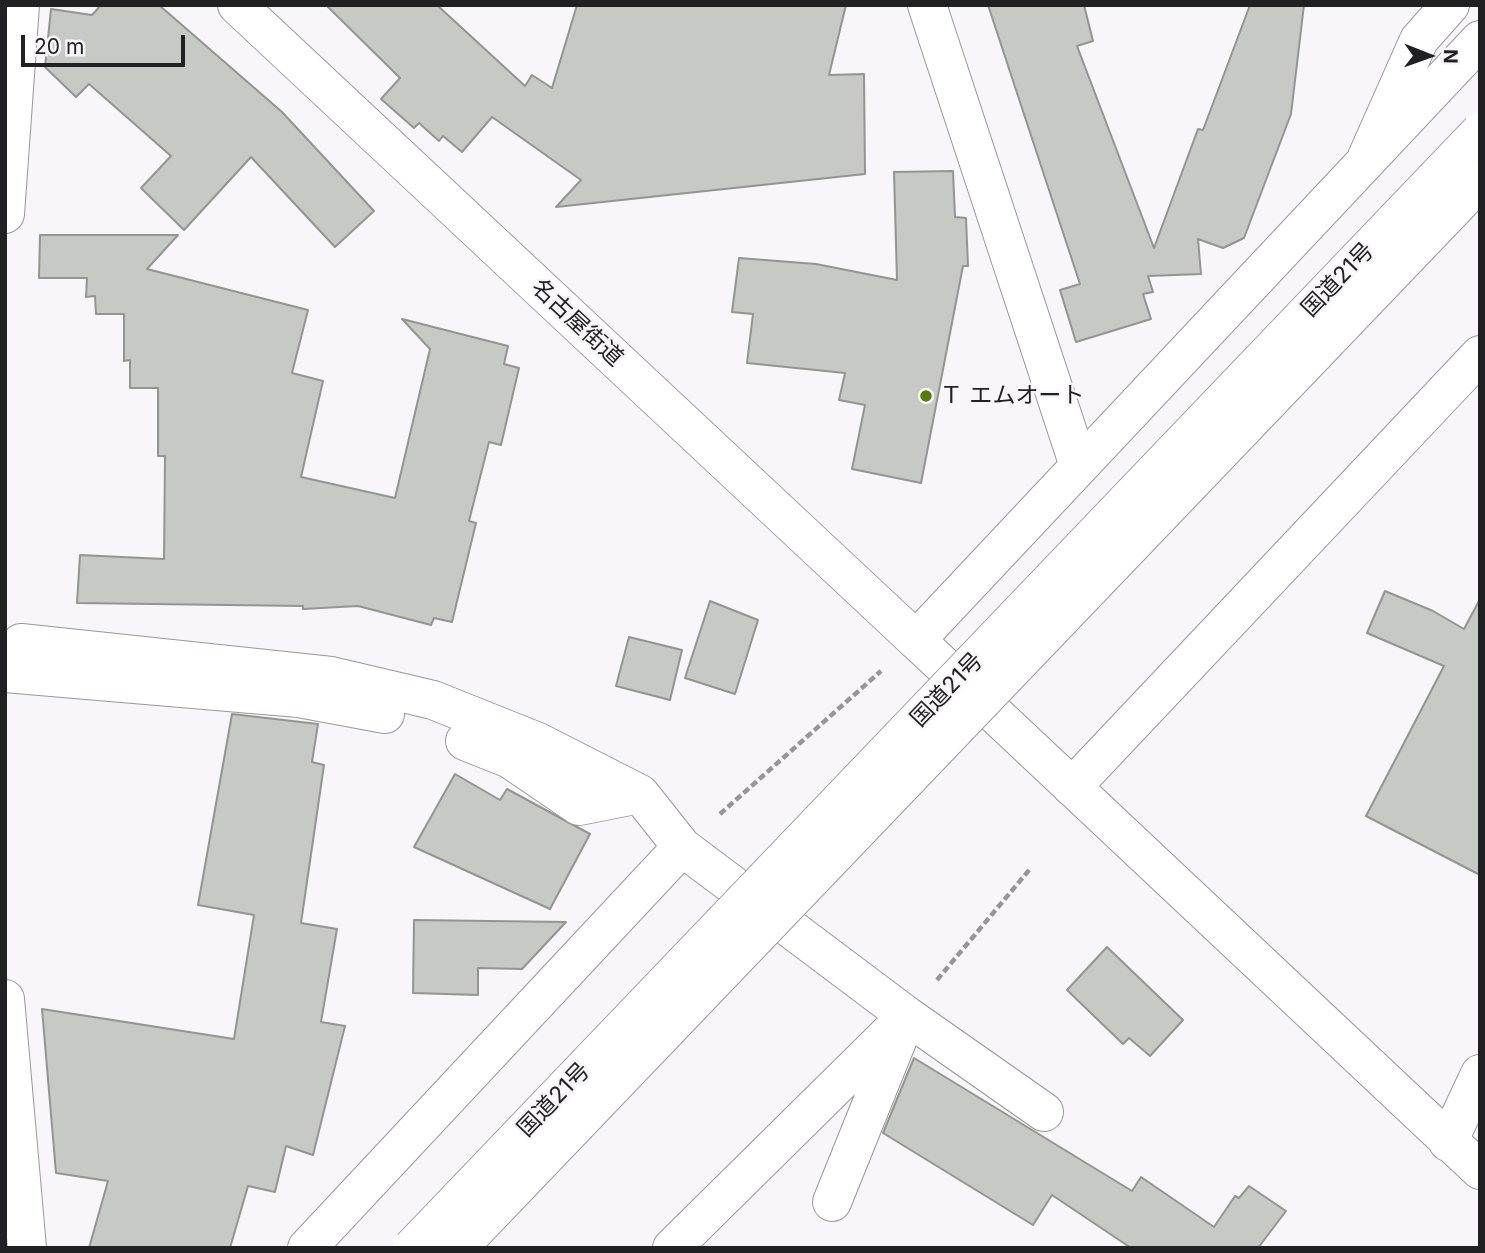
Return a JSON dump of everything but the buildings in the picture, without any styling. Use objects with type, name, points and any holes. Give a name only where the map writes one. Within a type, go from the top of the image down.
[{"type":"main road","points":[[5,214],[20,5]]},
{"type":"main road","name":"名古屋街道","points":[[237,5],[1480,1170]]},
{"type":"main road","points":[[927,5],[1079,466]]},
{"type":"main road","points":[[1366,159],[1419,40],[1450,5]]},
{"type":"main road","points":[[916,640],[1480,40]]},
{"type":"main road","name":"国道21号","points":[[412,1248],[1480,132]]},
{"type":"main road","name":"国道21号","points":[[458,1248],[1480,181]]},
{"type":"main road","points":[[1072,788],[1480,355]]},
{"type":"main road","points":[[13,658],[331,676],[433,700],[538,742],[640,794],[682,847],[907,1016],[1044,1112]]},
{"type":"main road","points":[[307,1248],[682,847]]},
{"type":"main road","points":[[5,999],[27,1248]]},
{"type":"main road","points":[[832,1202],[907,1016]]},
{"type":"main road","points":[[673,1248],[907,1016]]},
{"type":"main road","points":[[1448,1142],[1480,1074]]},
{"type":"path","points":[[682,847],[916,640]]},
{"type":"path","points":[[907,1016],[1031,869]]},
{"type":"place","name":"Ｔ エムオート","points":[[926,396]]}]
